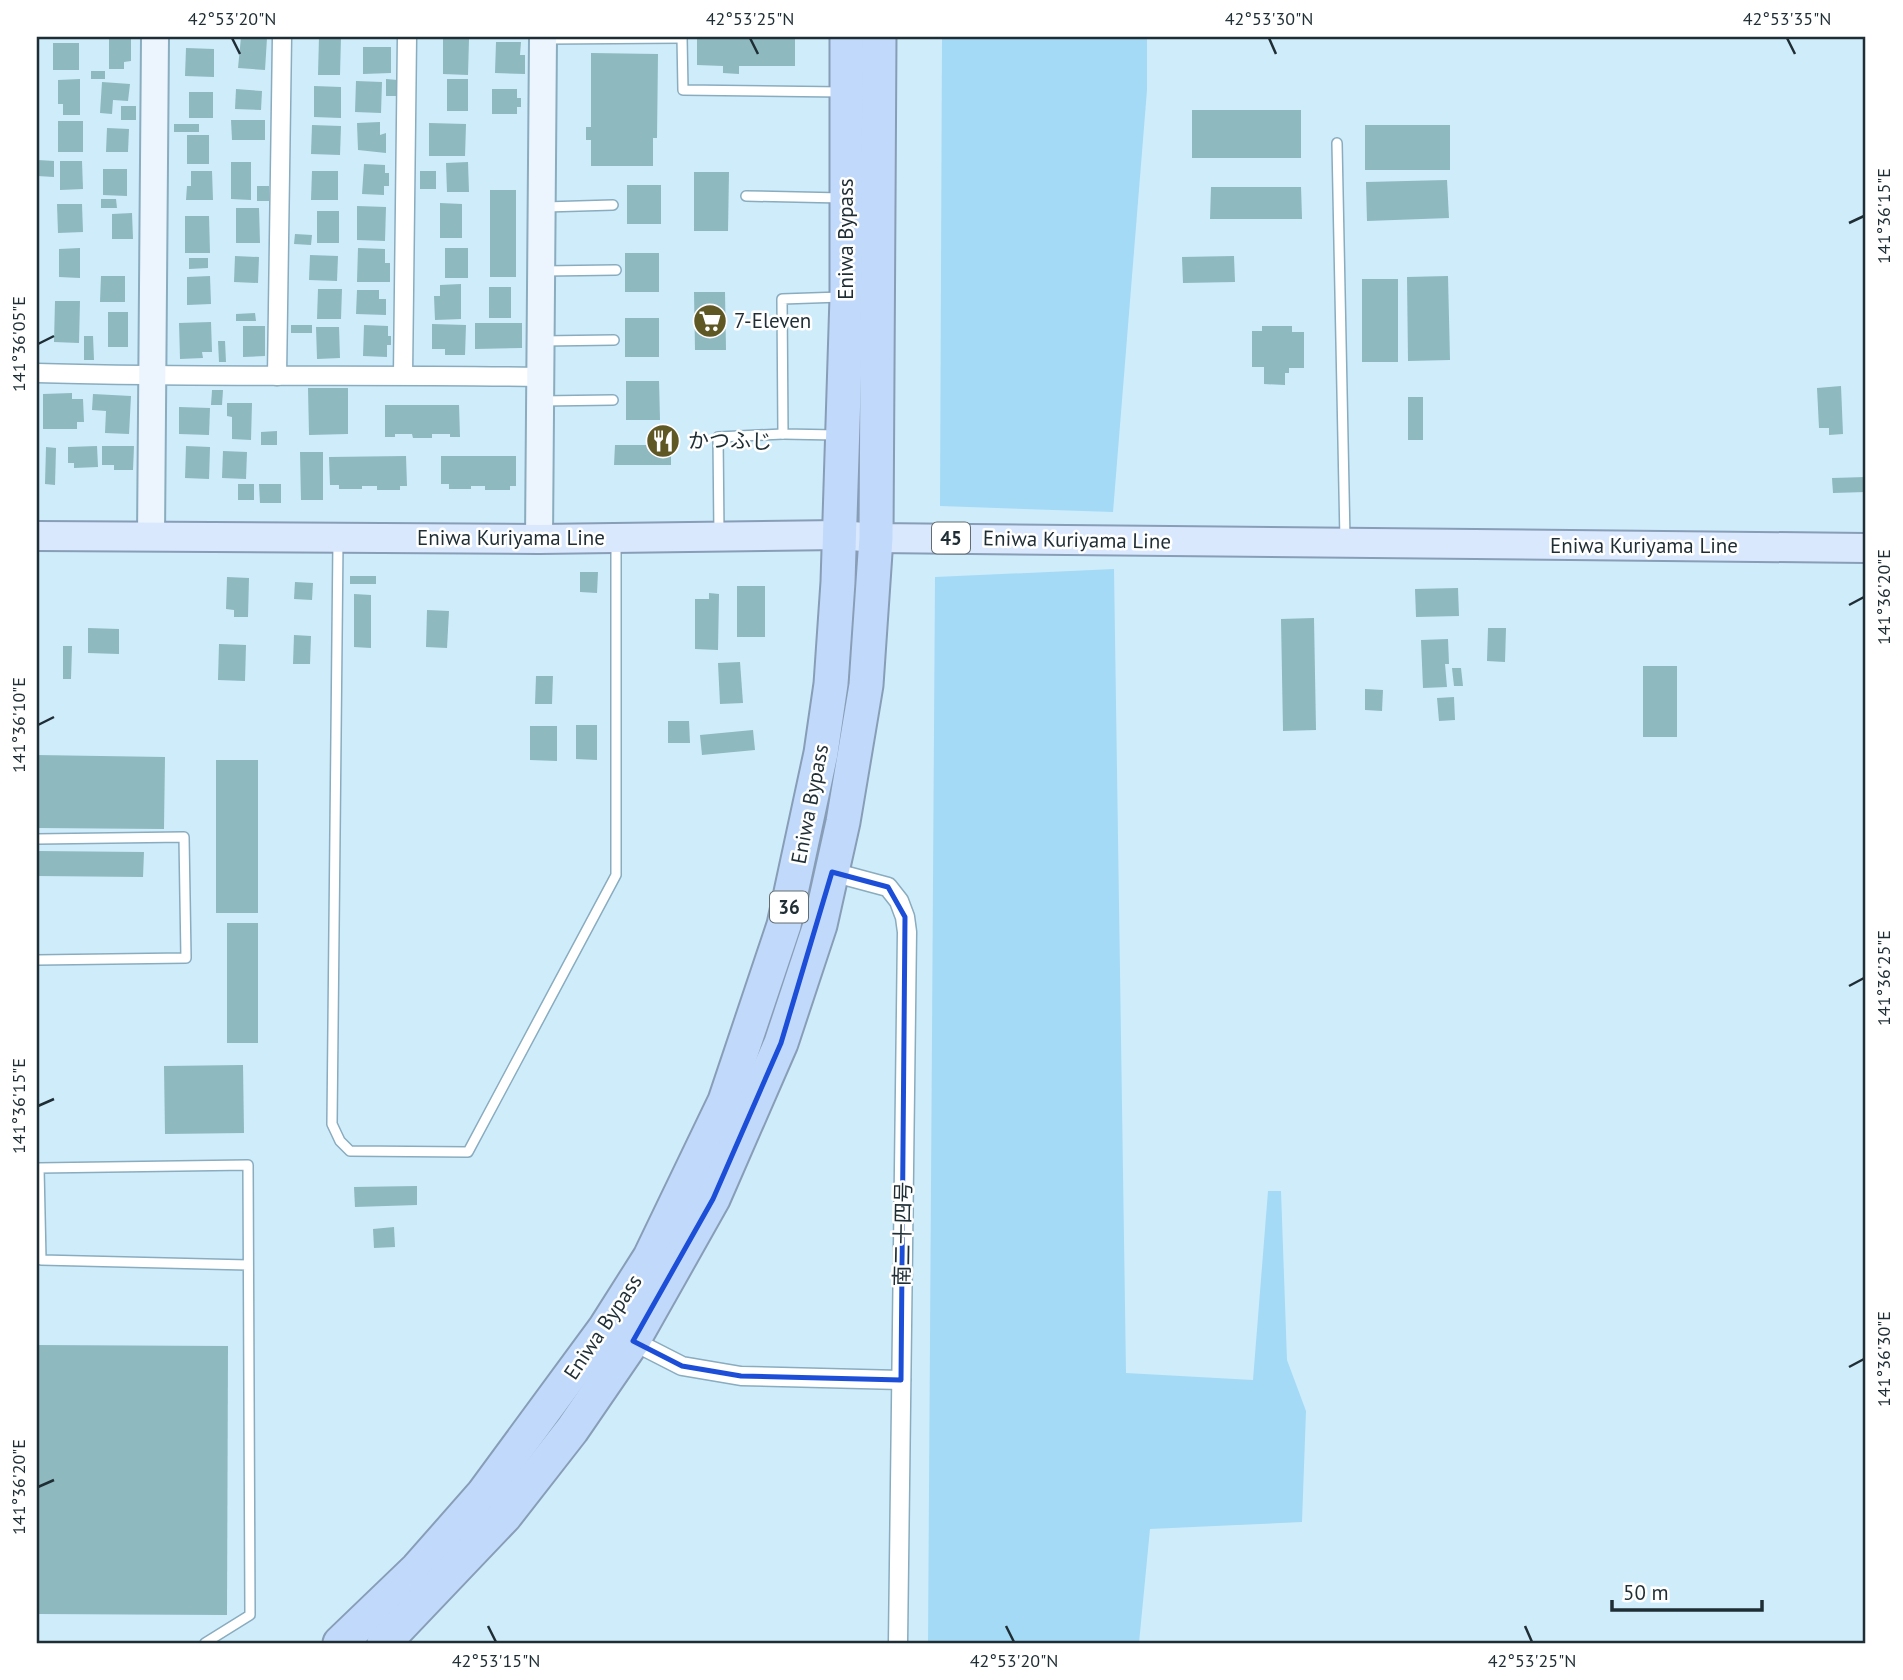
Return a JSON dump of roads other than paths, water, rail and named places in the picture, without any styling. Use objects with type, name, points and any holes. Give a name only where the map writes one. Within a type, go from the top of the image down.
[{"type":"highway","name":"Eniwa Bypass","points":[[340,1643],[417,1569],[484,1494],[605,1328],[650,1257],[725,1101],[784,925],[821,753],[831,684],[838,582],[846,297],[847,37]]},
{"type":"highway","name":"Eniwa Bypass","points":[[384,1643],[505,1516],[572,1430],[633,1341],[713,1199],[781,1043],[820,925],[843,822],[866,685],[876,538],[879,37]]},
{"type":"main road","name":"Eniwa Kuriyama Line","points":[[37,536],[538,539],[839,535],[876,538],[1866,548]]},
{"type":"street","points":[[151,537],[155,37]]},
{"type":"street","points":[[277,376],[282,37]]},
{"type":"street","points":[[403,375],[407,37]]},
{"type":"street","points":[[538,539],[543,38]]},
{"type":"street","points":[[37,373],[152,376],[403,375],[540,389]]},
{"type":"street","name":"南二十四号","points":[[832,872],[888,887],[899,901],[907,932],[898,1643]]},
{"type":"street","points":[[633,1341],[682,1366],[741,1376],[901,1380]]},
{"type":"lane","points":[[543,38],[682,37],[683,90],[847,92]]},
{"type":"lane","points":[[1337,143],[1345,543]]},
{"type":"lane","points":[[746,196],[847,198]]},
{"type":"lane","points":[[542,207],[613,205]]},
{"type":"lane","points":[[541,271],[615,270]]},
{"type":"lane","points":[[783,434],[782,299],[846,297]]},
{"type":"lane","points":[[541,341],[614,340]]},
{"type":"lane","points":[[540,389],[613,400]]},
{"type":"lane","points":[[719,537],[718,437],[842,435]]},
{"type":"lane","points":[[338,538],[332,1124],[340,1141],[350,1151],[468,1152],[616,875],[615,538]]},
{"type":"lane","points":[[37,839],[184,837],[186,958],[37,960]]},
{"type":"lane","points":[[205,1643],[250,1615],[248,1165],[39,1168],[41,1260],[248,1265]]},
{"type":"place","name":"7-Eleven","points":[[710,321]]},
{"type":"place","name":"かつふじ","points":[[663,441]]}]
